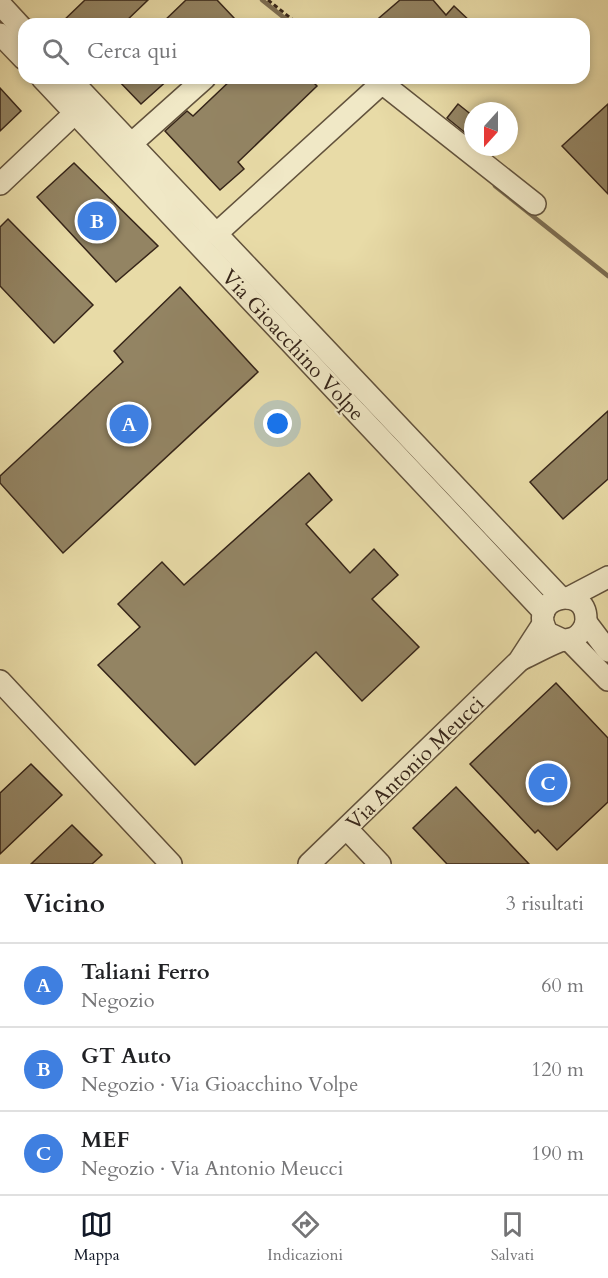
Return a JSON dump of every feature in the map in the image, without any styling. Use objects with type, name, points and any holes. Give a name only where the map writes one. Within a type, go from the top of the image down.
[{"type":"street","points":[[0,4],[18,24]]},
{"type":"street","points":[[0,33],[18,52]]},
{"type":"street","name":"Via Gioacchino Volpe","points":[[48,84],[544,618]]},
{"type":"street","name":"Via Gioacchino Volpe","points":[[75,84],[565,598]]},
{"type":"street","points":[[131,144],[198,84]]},
{"type":"street","points":[[216,234],[381,84]]},
{"type":"street","points":[[383,84],[535,204]]},
{"type":"street","points":[[0,184],[75,113]]},
{"type":"street","name":"Via Antonio Meucci","points":[[519,661],[578,635],[605,580]]},
{"type":"street","name":"Via Antonio Meucci","points":[[309,864],[519,661],[544,618],[549,604],[605,580]]},
{"type":"street","points":[[565,598],[580,604],[586,620],[608,651]]},
{"type":"street","points":[[544,618],[552,636],[566,640],[608,680]]},
{"type":"street","points":[[0,681],[171,864]]},
{"type":"street","points":[[346,829],[380,864]]},
{"type":"path","points":[[268,0],[290,18]]},
{"type":"building","points":[[85,0],[148,0],[129,18],[66,18]]},
{"type":"building","points":[[186,0],[217,0],[234,18],[167,18]]},
{"type":"building","points":[[400,0],[433,0],[446,15],[454,6],[467,18],[379,18]]},
{"type":"building","points":[[122,84],[163,84],[141,104]]},
{"type":"building","points":[[227,84],[315,84],[317,86],[238,162],[244,169],[220,190],[165,131],[187,111],[193,116]]},
{"type":"building","points":[[0,88],[21,111],[0,131]]},
{"type":"building","points":[[458,104],[464,109],[464,132],[447,118]]},
{"type":"building","points":[[608,104],[608,194],[562,146]]},
{"type":"building","points":[[74,163],[158,246],[116,282],[37,197]]},
{"type":"building","points":[[8,219],[93,305],[54,343],[0,286],[0,227]]},
{"type":"building","points":[[180,287],[258,372],[63,553],[0,483],[0,476],[123,362],[114,351]]},
{"type":"building","points":[[608,411],[608,479],[563,519],[530,482]]},
{"type":"building","points":[[309,473],[332,500],[306,524],[350,573],[374,549],[398,575],[372,599],[419,647],[362,701],[316,652],[195,765],[98,665],[140,627],[118,604],[162,562],[184,585]]},
{"type":"building","points":[[556,683],[608,738],[608,802],[557,850],[538,830],[535,833],[470,764]]},
{"type":"building","points":[[31,764],[62,795],[0,854],[0,793]]},
{"type":"building","points":[[456,787],[529,864],[447,864],[413,828]]},
{"type":"building","points":[[72,825],[102,855],[92,864],[31,864]]},
{"type":"waterway","points":[[262,0],[284,18]]},
{"type":"waterway","points":[[495,186],[608,276]]},
{"type":"place","name":"GT Auto","points":[[97,221]]},
{"type":"place","name":"Taliani Ferro","points":[[129,424]]},
{"type":"place","name":"MEF","points":[[548,783]]}]
